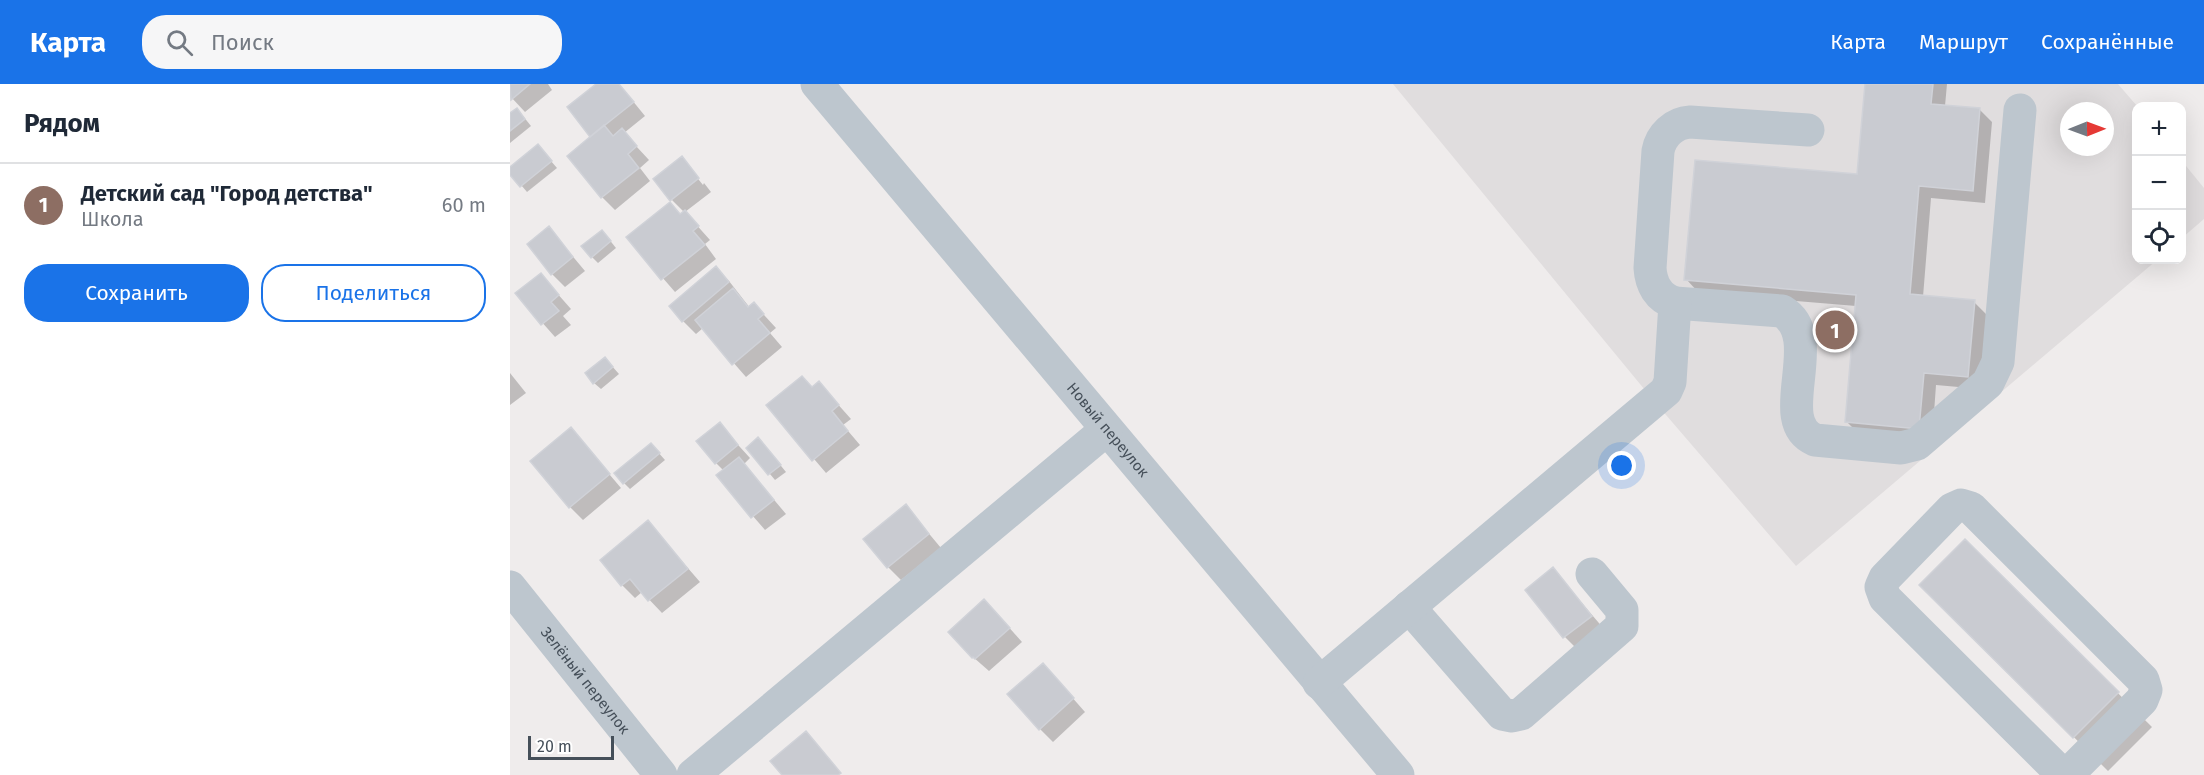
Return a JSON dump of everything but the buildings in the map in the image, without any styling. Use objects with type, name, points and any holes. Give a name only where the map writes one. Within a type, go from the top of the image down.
[{"type":"street","name":"Новый переулок","points":[[817,84],[1398,775]]},
{"type":"street","points":[[1808,130],[1690,122],[1677,124],[1663,138],[1658,151],[1650,278],[1660,295],[1675,303],[1782,310],[1796,325],[1801,347],[1798,423],[1807,436],[1815,440],[1901,447],[1917,444],[1988,383],[1995,371],[1998,362],[2020,110]]},
{"type":"street","points":[[1319,683],[1666,391],[1670,382],[1675,303]]},
{"type":"street","points":[[693,775],[1106,430]]},
{"type":"street","points":[[1961,505],[1971,508],[2143,680],[2146,690],[2142,700],[2065,775],[1885,598],[1881,587],[1884,578],[1952,509],[1961,505]]},
{"type":"street","points":[[1409,607],[1502,714],[1512,716],[1521,714],[1622,626],[1622,610],[1592,574]]},
{"type":"street","name":"Зелёный переулок","points":[[510,587],[661,775]]},
{"type":"shaded area","points":[[1393,84],[2118,84],[2134,102],[2132,264],[2152,264],[1796,566],[1654,401]]},
{"type":"shaded area","points":[[2186,166],[2204,188],[2204,219],[2186,235]]},
{"type":"place","name":"Детский сад \"Город детства\"","points":[[1835,330]]}]
